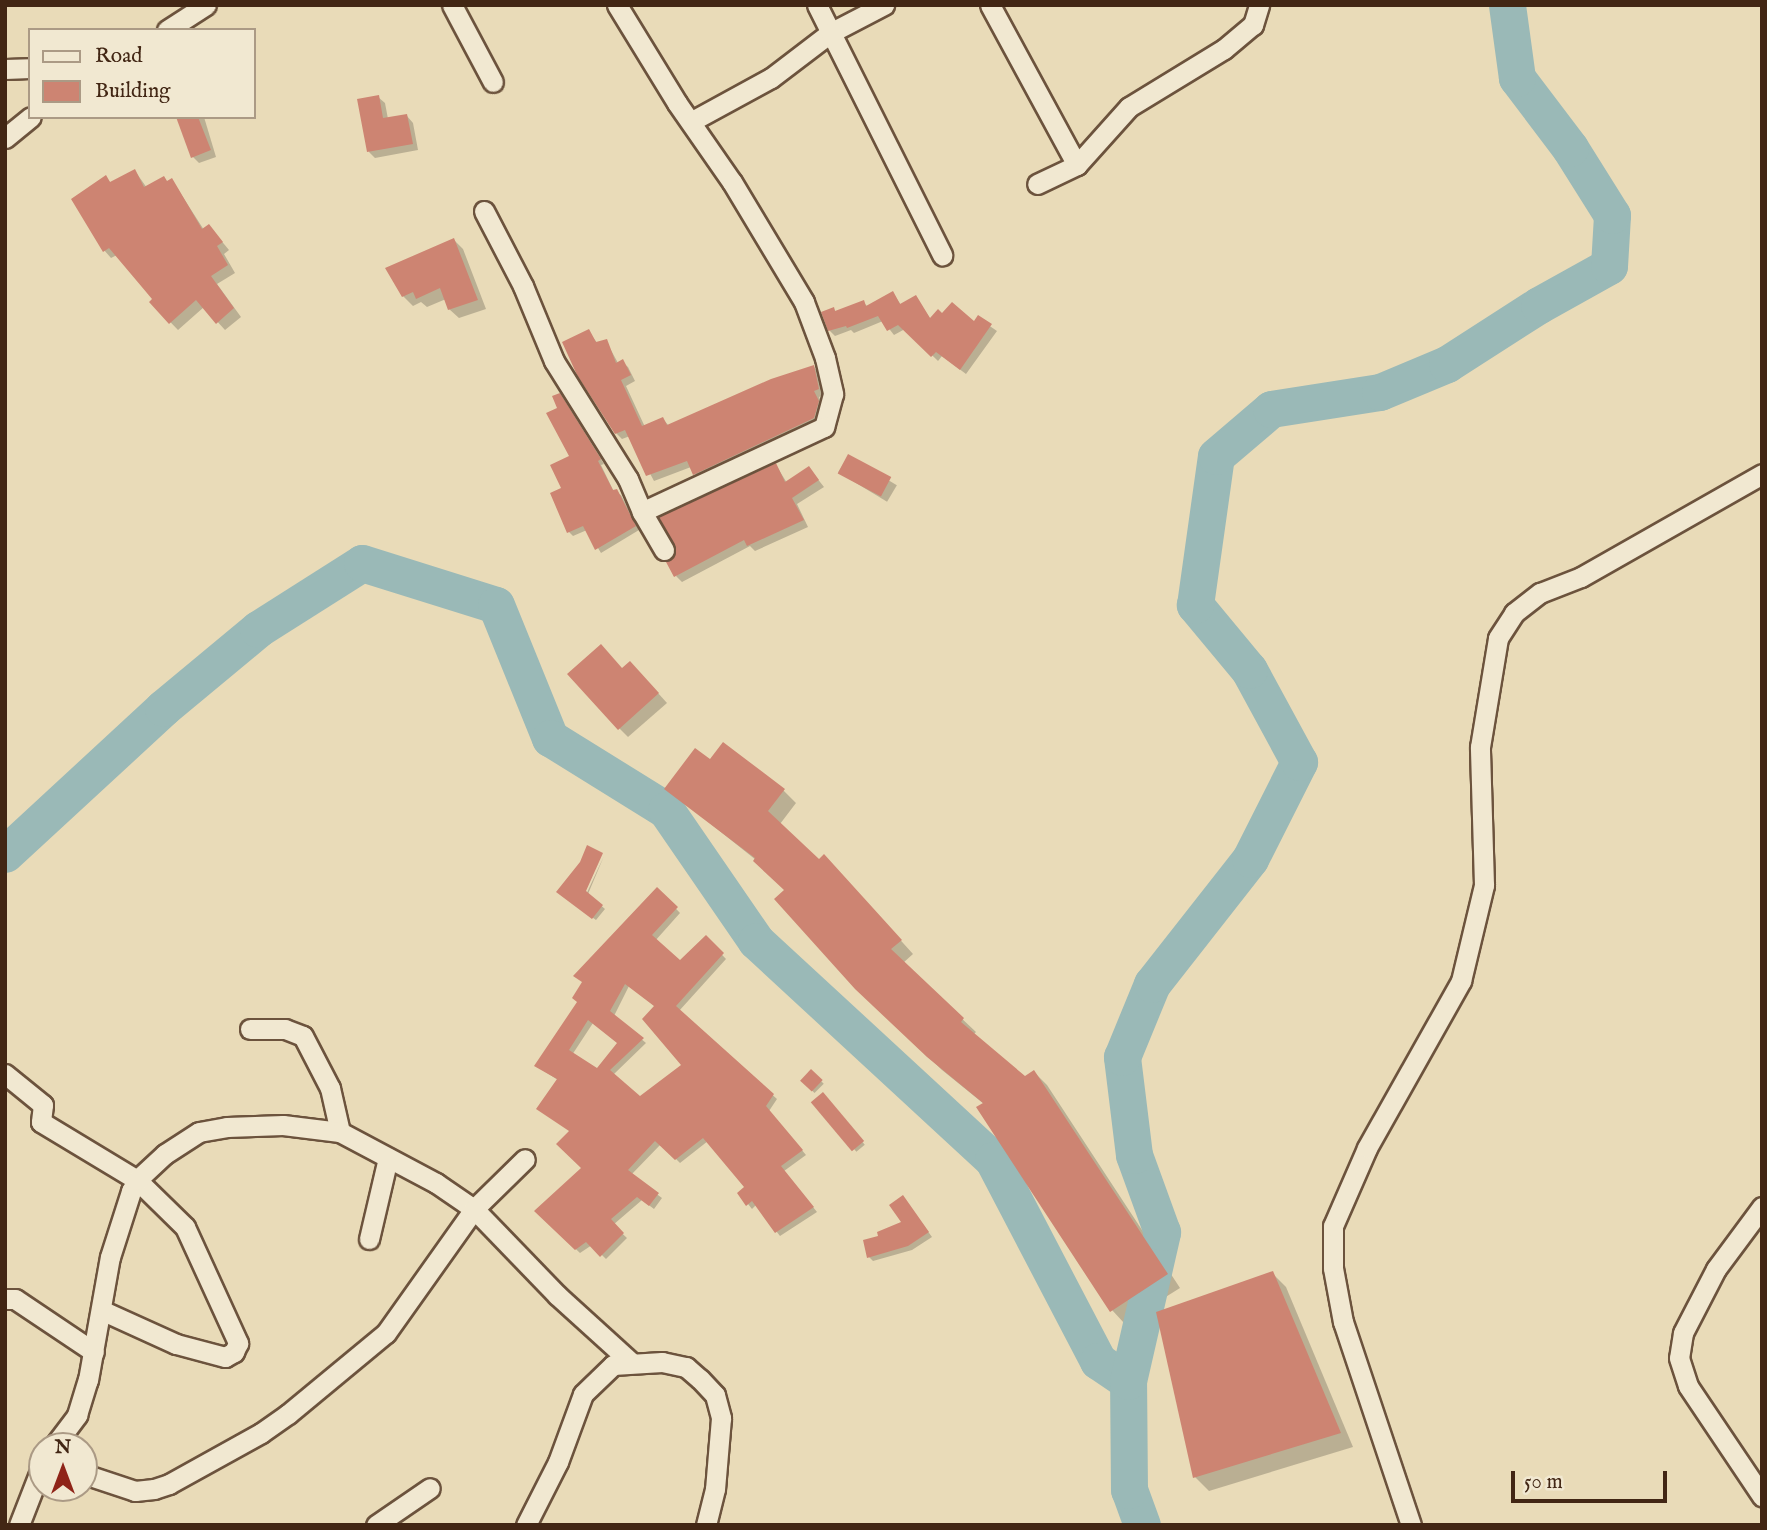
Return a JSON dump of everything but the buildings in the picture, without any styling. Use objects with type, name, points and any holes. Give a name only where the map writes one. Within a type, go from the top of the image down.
[{"type":"street","points":[[170,28],[206,5]]},
{"type":"street","points":[[452,5],[493,82]]},
{"type":"street","points":[[617,5],[804,302],[825,358],[833,394],[824,427],[642,512]]},
{"type":"street","points":[[817,5],[942,255]]},
{"type":"street","points":[[692,121],[771,78],[830,33],[884,5]]},
{"type":"street","points":[[990,5],[1077,165]]},
{"type":"street","points":[[1037,184],[1077,165],[1129,107],[1224,49],[1253,25],[1259,5]]},
{"type":"street","points":[[5,69],[28,68]]},
{"type":"street","points":[[5,138],[29,119]]},
{"type":"street","points":[[484,211],[523,286],[554,361],[628,479],[642,512],[664,550]]},
{"type":"street","points":[[1411,1525],[1343,1322],[1333,1268],[1333,1226],[1367,1148],[1461,981],[1484,885],[1480,747],[1498,638],[1514,613],[1541,593],[1581,577],[1762,474]]},
{"type":"street","points":[[250,1030],[285,1030],[303,1036],[330,1088],[340,1132]]},
{"type":"street","points":[[5,1073],[43,1105],[41,1122],[137,1180],[185,1227],[238,1343],[234,1352],[225,1357],[176,1344],[101,1310]]},
{"type":"street","points":[[64,1432],[77,1415],[94,1352],[114,1244],[137,1180],[165,1154],[199,1132],[249,1124],[340,1132],[436,1183],[474,1209],[557,1295],[632,1363]]},
{"type":"street","points":[[369,1239],[388,1158]]},
{"type":"street","points":[[98,1479],[135,1491],[154,1489],[169,1484],[270,1427],[386,1333],[474,1209],[525,1159]]},
{"type":"street","points":[[1762,1207],[1716,1269],[1683,1333],[1679,1358],[1688,1386],[1762,1496]]},
{"type":"street","points":[[5,1299],[15,1299],[94,1352]]},
{"type":"street","points":[[526,1525],[558,1462],[583,1394],[613,1365],[662,1362],[687,1367],[715,1395],[721,1418],[720,1453],[706,1525]]},
{"type":"street","points":[[376,1525],[430,1488]]},
{"type":"street","points":[[19,1525],[28,1502]]},
{"type":"waterway","points":[[1142,1525],[1129,1490],[1128,1381],[1162,1232],[1134,1155],[1122,1057],[1152,984],[1250,859],[1299,762],[1249,670],[1195,605],[1216,456],[1271,409],[1380,392],[1447,364],[1539,305],[1609,266],[1612,215],[1570,148],[1517,78],[1507,5]]},
{"type":"waterway","points":[[5,854],[163,708],[258,629],[362,563],[496,605],[550,738],[666,810],[756,941],[993,1160],[1098,1361],[1128,1381]]}]
